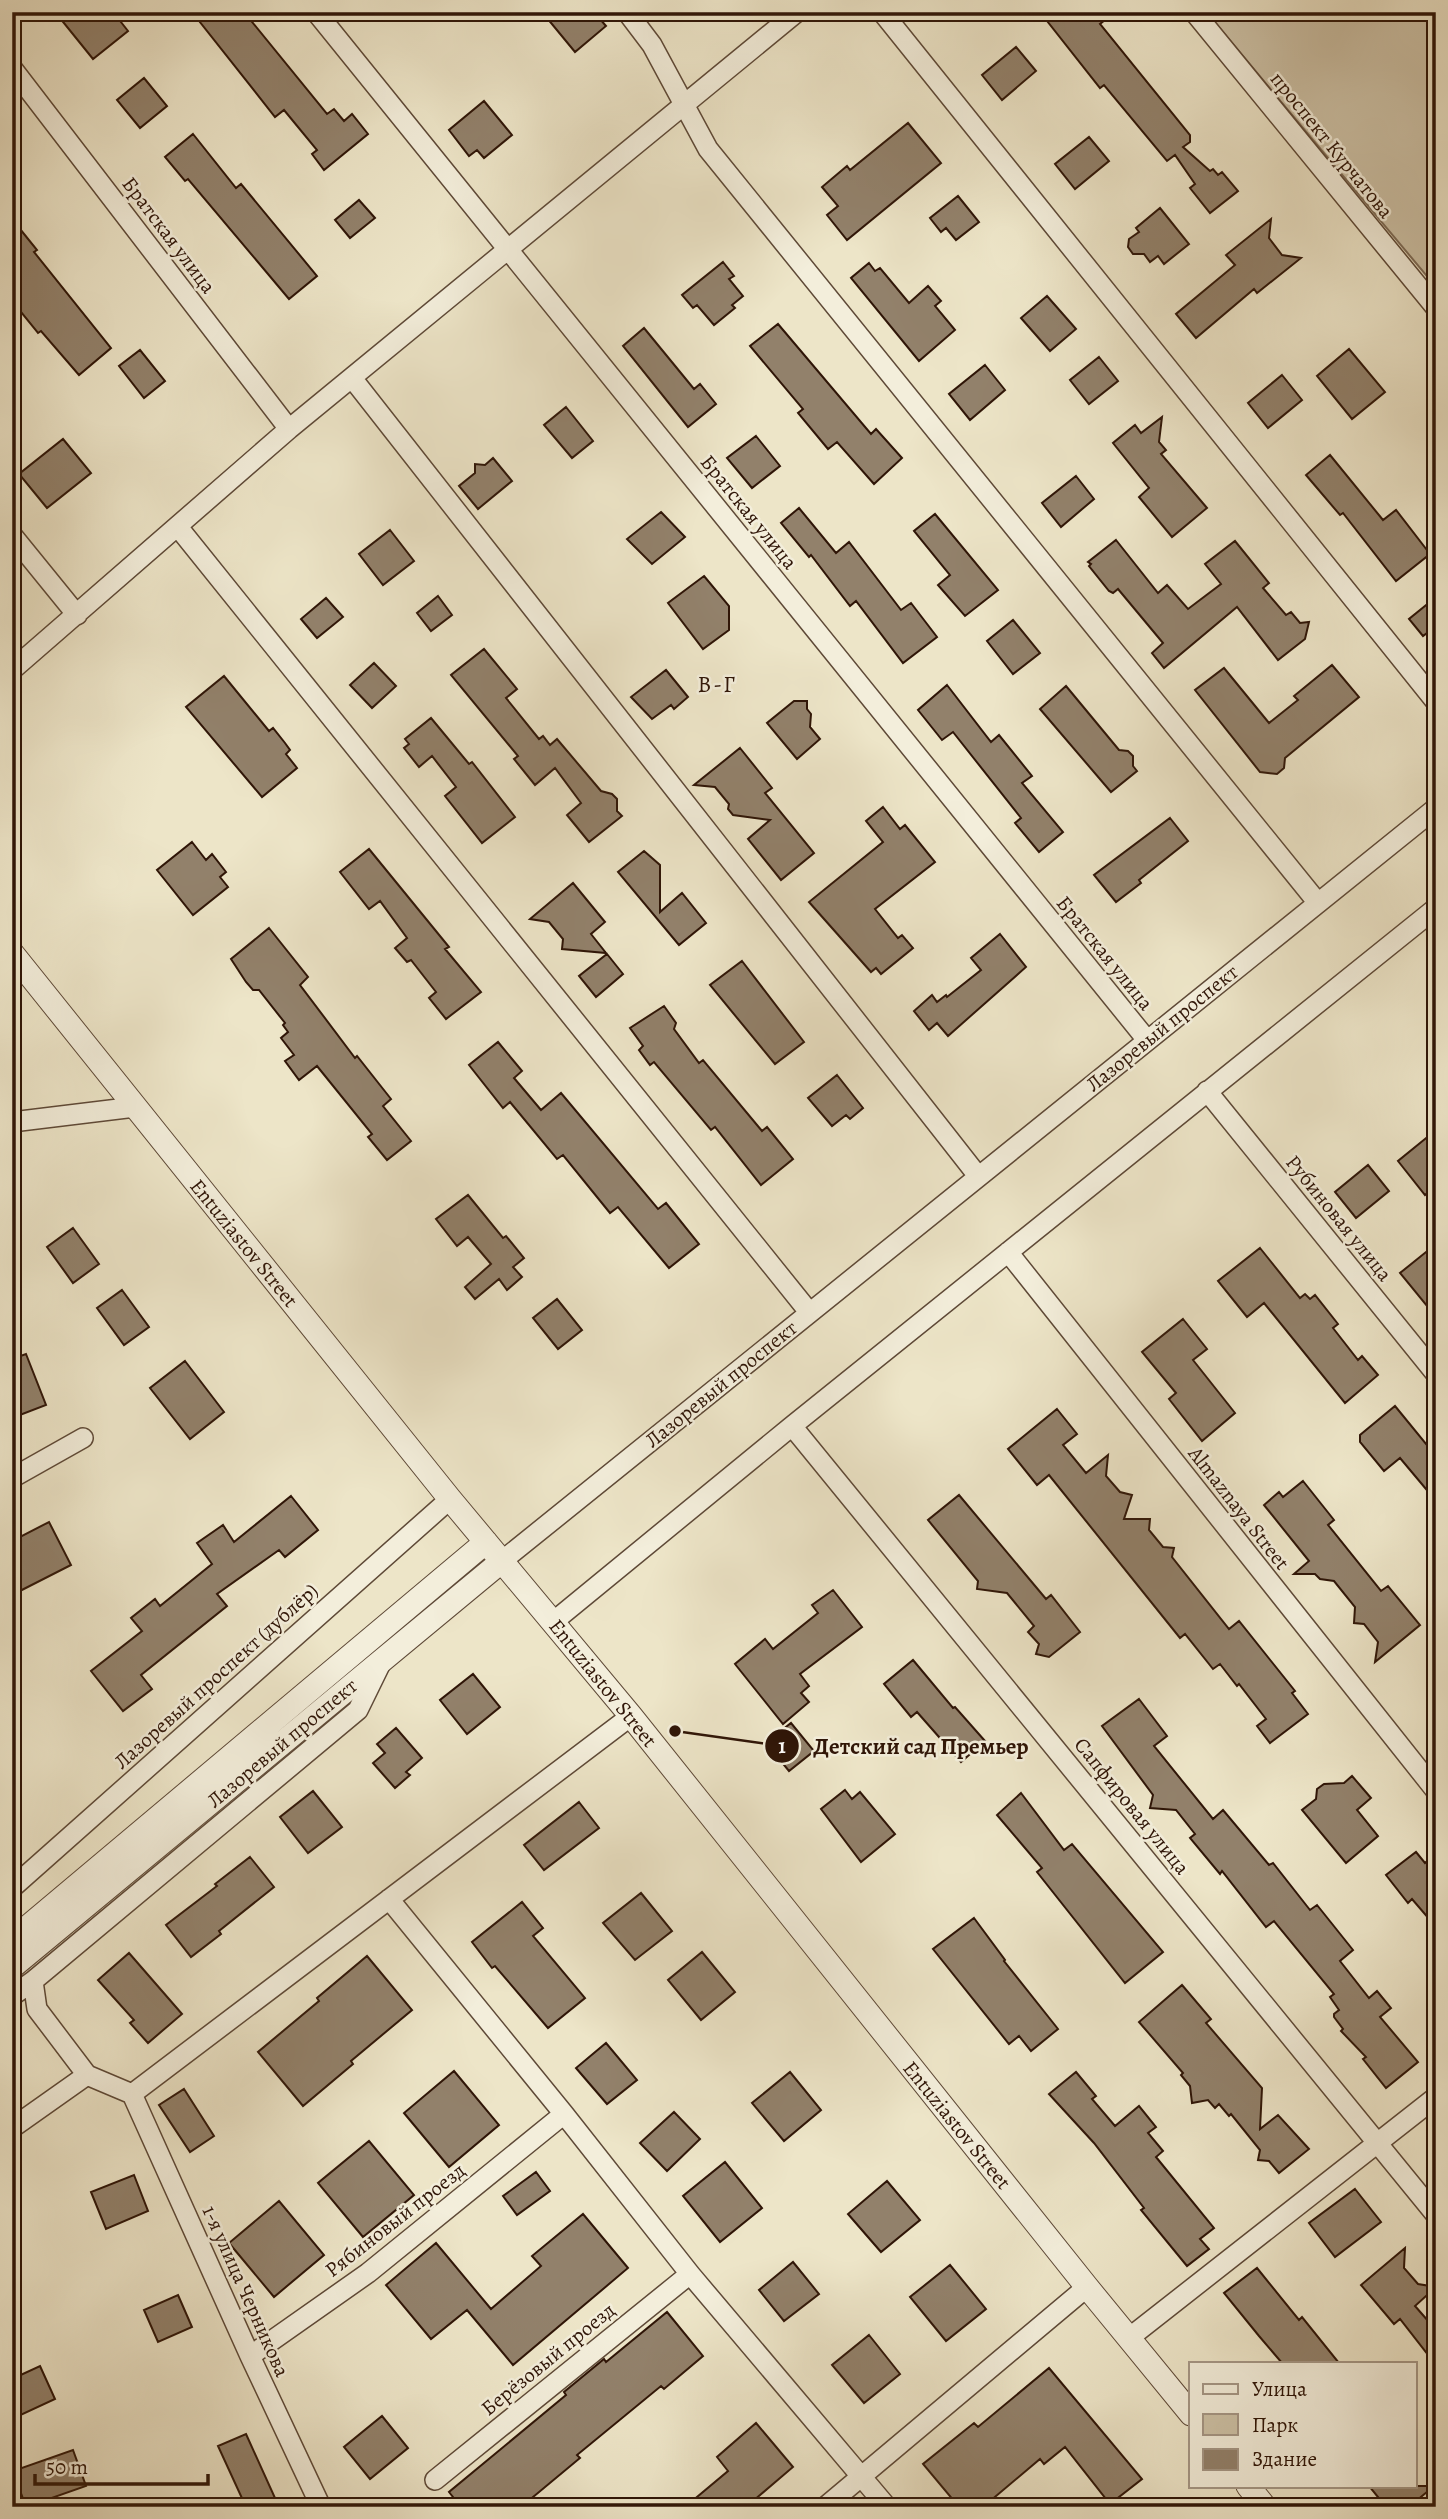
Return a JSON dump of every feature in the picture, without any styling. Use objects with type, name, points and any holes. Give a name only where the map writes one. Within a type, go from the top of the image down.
[{"type":"street","name":"Братская улица","points":[[316,12],[1147,1040]]},
{"type":"street","points":[[627,12],[652,45],[708,149],[1318,903]]},
{"type":"street","points":[[12,670],[289,429],[797,12]]},
{"type":"street","points":[[882,12],[1436,702]]},
{"type":"street","name":"проспект Курчатова","points":[[1194,12],[1436,307]]},
{"type":"street","name":"Братская улица","points":[[12,68],[289,429]]},
{"type":"street","points":[[352,378],[978,1177]]},
{"type":"street","points":[[177,527],[809,1312]]},
{"type":"street","points":[[12,536],[77,615]]},
{"type":"street","name":"Лазоревый проспект","points":[[12,1967],[502,1561],[1436,808]]},
{"type":"street","points":[[553,1622],[1007,1252],[1436,908]]},
{"type":"street","name":"Entuziastov Street","points":[[12,953],[450,1499],[631,1716],[1189,2412]]},
{"type":"street","name":"Рубиновая улица","points":[[1207,1091],[1436,1374]]},
{"type":"street","points":[[12,1122],[135,1107]]},
{"type":"street","name":"Almaznaya Street","points":[[1007,1252],[1436,1791]]},
{"type":"street","name":"Сапфировая улица","points":[[792,1426],[1436,2215]]},
{"type":"street","points":[[12,1478],[83,1438]]},
{"type":"street","name":"Лазоревый проспект (дублёр)","points":[[13,1885],[450,1499]]},
{"type":"street","name":"Лазоревый проспект","points":[[12,1940],[486,1542]]},
{"type":"street","points":[[12,1996],[358,1710],[383,1659]]},
{"type":"street","points":[[33,1981],[37,2009],[87,2075],[132,2094],[631,1716]]},
{"type":"street","points":[[389,1899],[690,2274],[887,2507]]},
{"type":"street","points":[[12,2128],[87,2075]]},
{"type":"street","name":"1-я улица Черникова","points":[[132,2094],[321,2507]]},
{"type":"street","points":[[1129,2338],[1436,2098]]},
{"type":"street","name":"Рябиновый проезд","points":[[250,2356],[368,2273],[564,2114]]},
{"type":"street","name":"Берёзовый проезд","points":[[435,2480],[690,2274]]},
{"type":"street","points":[[825,2507],[1087,2287]]},
{"type":"street","points":[[1250,2488],[1265,2507]]},
{"type":"green space","points":[[1206,12],[1436,12],[1436,287]]},
{"type":"building","points":[[55,12],[113,12],[128,31],[93,59]]},
{"type":"building","points":[[192,12],[244,12],[327,114],[334,109],[344,121],[352,114],[368,134],[324,170],[312,154],[317,150],[284,110],[275,117]]},
{"type":"building","points":[[542,12],[594,12],[606,26],[575,52]]},
{"type":"building","points":[[1040,12],[1115,12],[1100,24],[1190,135],[1190,142],[1183,147],[1210,171],[1213,169],[1218,175],[1222,172],[1238,191],[1210,213],[1190,188],[1195,184],[1175,155],[1167,161],[1104,85],[1100,88]]},
{"type":"building","points":[[1016,47],[1036,71],[1002,100],[982,75]]},
{"type":"building","points":[[144,78],[167,106],[140,128],[117,100]]},
{"type":"building","points":[[484,101],[512,135],[484,158],[477,150],[469,156],[449,130]]},
{"type":"building","points":[[908,123],[941,163],[847,240],[827,215],[838,206],[822,187],[847,166],[850,170]]},
{"type":"building","points":[[193,134],[236,188],[241,184],[317,276],[289,299],[188,179],[185,181],[165,157]]},
{"type":"building","points":[[1089,137],[1109,161],[1075,189],[1055,164]]},
{"type":"building","points":[[958,196],[979,222],[956,240],[946,228],[941,232],[930,218]]},
{"type":"building","points":[[359,200],[375,218],[350,238],[335,220]]},
{"type":"building","points":[[1160,208],[1189,244],[1164,264],[1158,256],[1150,262],[1144,254],[1133,254],[1128,247],[1129,239],[1139,232],[1136,228]]},
{"type":"building","points":[[12,219],[37,250],[34,252],[111,348],[79,375],[41,331],[38,333],[12,301]]},
{"type":"building","points":[[1271,219],[1269,238],[1282,255],[1301,258],[1257,293],[1254,289],[1196,338],[1176,314],[1235,265],[1226,255]]},
{"type":"building","points":[[723,262],[734,276],[729,279],[743,296],[732,305],[735,308],[714,325],[697,305],[693,308],[682,295]]},
{"type":"building","points":[[869,263],[875,271],[880,268],[909,303],[928,286],[941,301],[935,306],[955,330],[919,361],[851,278]]},
{"type":"building","points":[[1047,296],[1076,329],[1050,351],[1021,318]]},
{"type":"building","points":[[778,324],[871,434],[876,429],[902,458],[874,484],[837,442],[828,449],[798,413],[803,409],[750,346]]},
{"type":"building","points":[[644,328],[694,389],[700,384],[716,404],[688,427],[623,346]]},
{"type":"building","points":[[1349,349],[1385,392],[1352,419],[1317,376]]},
{"type":"building","points":[[140,350],[165,381],[144,398],[119,366]]},
{"type":"building","points":[[1099,357],[1118,381],[1089,404],[1070,380]]},
{"type":"building","points":[[985,365],[1005,390],[970,420],[949,394]]},
{"type":"building","points":[[1282,375],[1302,400],[1268,428],[1248,403]]},
{"type":"building","points":[[566,407],[593,441],[572,458],[544,425]]},
{"type":"building","points":[[1162,417],[1159,442],[1166,450],[1161,454],[1207,508],[1172,537],[1139,497],[1149,488],[1113,443],[1135,425],[1141,433]]},
{"type":"building","points":[[756,436],[780,466],[752,488],[727,458]]},
{"type":"building","points":[[63,439],[91,473],[47,508],[19,474]]},
{"type":"building","points":[[1330,455],[1383,520],[1396,510],[1430,554],[1396,581],[1343,513],[1340,515],[1306,475]]},
{"type":"building","points":[[493,458],[512,481],[478,509],[459,486],[475,473],[475,464],[485,465]]},
{"type":"building","points":[[1076,476],[1094,499],[1061,527],[1042,503]]},
{"type":"building","points":[[799,508],[836,553],[849,542],[901,610],[911,603],[937,637],[903,663],[856,601],[850,606],[811,555],[809,557],[781,523]]},
{"type":"building","points":[[661,512],[685,537],[652,564],[627,539]]},
{"type":"building","points":[[935,514],[998,590],[965,616],[938,585],[950,575],[914,531]]},
{"type":"building","points":[[390,530],[414,561],[383,585],[359,554]]},
{"type":"building","points":[[1116,540],[1158,593],[1167,585],[1188,609],[1221,584],[1205,564],[1235,541],[1269,583],[1263,588],[1286,615],[1291,612],[1300,623],[1309,622],[1305,639],[1278,660],[1237,607],[1164,668],[1152,653],[1163,643],[1118,589],[1113,593],[1109,591],[1089,566],[1091,564],[1088,562]]},
{"type":"building","points":[[704,576],[729,606],[729,630],[703,649],[668,603]]},
{"type":"building","points":[[438,596],[452,615],[431,631],[417,613]]},
{"type":"building","points":[[1436,597],[1436,626],[1423,636],[1409,619]]},
{"type":"building","points":[[326,598],[343,617],[317,638],[301,619]]},
{"type":"building","points":[[1013,620],[1040,653],[1013,674],[987,641]]},
{"type":"building","points":[[484,649],[517,689],[506,698],[539,739],[543,736],[550,745],[557,739],[601,791],[612,794],[617,799],[617,811],[622,816],[589,842],[567,815],[581,803],[555,768],[535,785],[514,759],[518,756],[451,675]]},
{"type":"building","points":[[374,663],[396,686],[372,708],[350,685]]},
{"type":"building","points":[[1332,665],[1359,697],[1285,758],[1284,768],[1277,774],[1260,772],[1195,690],[1224,668],[1269,723],[1298,700],[1294,696]]},
{"type":"building","points":[[666,670],[688,697],[674,709],[671,705],[652,719],[631,697]]},
{"type":"building","points":[[224,676],[269,731],[273,728],[285,743],[290,750],[286,754],[297,768],[262,797],[186,707]]},
{"type":"building","points":[[947,685],[991,742],[999,735],[1032,776],[1022,783],[1063,832],[1039,852],[1015,823],[1021,818],[953,732],[942,740],[918,710]]},
{"type":"building","points":[[1066,686],[1119,750],[1128,751],[1133,756],[1133,766],[1137,771],[1111,792],[1040,709]]},
{"type":"building","points":[[794,701],[807,701],[807,709],[811,714],[810,727],[820,739],[797,759],[767,723]]},
{"type":"building","points":[[431,718],[469,764],[472,762],[515,817],[482,843],[445,796],[456,787],[432,756],[419,767],[404,748],[409,744],[405,739]]},
{"type":"building","points":[[740,748],[772,788],[765,793],[814,853],[781,880],[748,839],[770,820],[733,815],[728,809],[729,804],[715,787],[694,785]]},
{"type":"building","points":[[883,807],[900,829],[905,825],[935,862],[875,909],[898,938],[902,935],[913,948],[881,974],[876,968],[871,972],[809,902],[883,842],[866,821]]},
{"type":"building","points":[[1170,818],[1188,841],[1116,902],[1094,875]]},
{"type":"building","points":[[192,842],[206,860],[212,854],[226,872],[220,877],[228,887],[193,915],[157,870]]},
{"type":"building","points":[[369,849],[449,947],[445,949],[481,992],[446,1019],[429,998],[436,992],[411,960],[407,962],[395,948],[407,938],[380,901],[369,909],[340,872]]},
{"type":"building","points":[[644,851],[660,865],[660,912],[682,893],[706,923],[679,945],[618,872]]},
{"type":"building","points":[[573,883],[605,922],[591,934],[606,953],[562,949],[563,939],[549,922],[530,919]]},
{"type":"building","points":[[269,928],[308,977],[300,985],[355,1058],[357,1056],[391,1099],[383,1106],[411,1141],[387,1160],[368,1137],[372,1134],[317,1066],[299,1080],[285,1061],[294,1055],[281,1038],[288,1032],[283,1025],[285,1023],[259,990],[253,990],[246,982],[231,959]]},
{"type":"building","points":[[1000,934],[1026,967],[948,1036],[937,1023],[929,1030],[914,1011],[932,995],[937,1002],[946,995],[947,997],[981,970],[971,958]]},
{"type":"building","points":[[607,954],[623,974],[596,997],[579,976]]},
{"type":"building","points":[[742,961],[804,1042],[775,1064],[710,985]]},
{"type":"building","points":[[664,1006],[676,1023],[674,1029],[699,1063],[703,1060],[762,1131],[767,1127],[793,1159],[761,1185],[715,1127],[711,1130],[654,1062],[650,1065],[639,1050],[643,1046],[630,1028]]},
{"type":"building","points":[[498,1042],[522,1071],[514,1078],[541,1110],[561,1093],[658,1209],[666,1203],[699,1244],[669,1268],[618,1207],[610,1213],[563,1155],[557,1159],[510,1102],[503,1108],[469,1065]]},
{"type":"building","points":[[837,1075],[863,1108],[850,1119],[846,1115],[832,1126],[808,1098]]},
{"type":"building","points":[[1436,1130],[1436,1186],[1425,1195],[1398,1161]]},
{"type":"building","points":[[1368,1165],[1389,1191],[1356,1218],[1335,1192]]},
{"type":"building","points":[[468,1195],[503,1238],[506,1236],[524,1258],[513,1267],[522,1277],[507,1290],[499,1279],[475,1299],[465,1287],[491,1264],[468,1237],[457,1246],[436,1219]]},
{"type":"building","points":[[73,1228],[99,1264],[73,1283],[47,1247]]},
{"type":"building","points":[[1436,1244],[1436,1317],[1400,1273]]},
{"type":"building","points":[[1260,1248],[1300,1298],[1305,1294],[1310,1299],[1315,1295],[1338,1324],[1333,1328],[1358,1360],[1362,1356],[1378,1375],[1345,1403],[1264,1303],[1247,1317],[1218,1281]]},
{"type":"building","points":[[122,1290],[149,1327],[124,1345],[97,1308]]},
{"type":"building","points":[[557,1299],[582,1330],[558,1349],[533,1318]]},
{"type":"building","points":[[1183,1319],[1207,1349],[1193,1360],[1235,1413],[1202,1441],[1169,1399],[1176,1393],[1142,1352]]},
{"type":"building","points":[[26,1354],[46,1405],[12,1418],[12,1359]]},
{"type":"building","points":[[185,1361],[224,1412],[190,1439],[150,1388]]},
{"type":"building","points":[[1395,1406],[1436,1456],[1436,1501],[1400,1458],[1384,1471],[1360,1442],[1360,1435]]},
{"type":"building","points":[[1057,1409],[1077,1434],[1063,1445],[1086,1473],[1108,1455],[1106,1476],[1120,1492],[1132,1495],[1124,1519],[1150,1519],[1149,1530],[1163,1547],[1174,1548],[1172,1557],[1229,1629],[1239,1621],[1295,1691],[1292,1693],[1308,1714],[1270,1743],[1257,1726],[1266,1719],[1239,1684],[1237,1686],[1220,1664],[1213,1669],[1185,1634],[1180,1638],[1049,1475],[1037,1485],[1008,1449]]},
{"type":"building","points":[[1303,1481],[1334,1520],[1328,1525],[1381,1591],[1388,1586],[1420,1625],[1375,1662],[1378,1642],[1364,1624],[1354,1623],[1355,1607],[1334,1581],[1320,1579],[1315,1574],[1294,1574],[1309,1561],[1264,1505],[1279,1492],[1283,1497]]},
{"type":"building","points":[[959,1495],[1046,1599],[1051,1595],[1080,1632],[1049,1657],[1036,1654],[1039,1644],[1028,1632],[1034,1626],[1007,1593],[977,1589],[978,1581],[928,1520]]},
{"type":"building","points":[[291,1496],[318,1530],[285,1557],[279,1550],[217,1594],[227,1606],[141,1675],[152,1689],[123,1711],[91,1671],[142,1631],[131,1618],[155,1599],[160,1606],[212,1564],[197,1543],[223,1525],[234,1542]]},
{"type":"building","points":[[49,1522],[71,1565],[12,1595],[12,1541]]},
{"type":"building","points":[[833,1590],[862,1627],[800,1674],[809,1686],[801,1693],[809,1702],[783,1724],[735,1664],[765,1639],[773,1649],[818,1613],[812,1605]]},
{"type":"building","points":[[913,1660],[985,1741],[961,1762],[917,1712],[911,1717],[884,1684]]},
{"type":"building","points":[[473,1674],[500,1707],[467,1734],[440,1700]]},
{"type":"building","points":[[1139,1699],[1167,1736],[1154,1746],[1213,1819],[1223,1810],[1269,1865],[1273,1863],[1310,1910],[1317,1905],[1353,1950],[1340,1961],[1369,1998],[1377,1991],[1391,2008],[1380,2017],[1418,2062],[1386,2088],[1363,2059],[1366,2057],[1341,2031],[1343,2029],[1334,2017],[1339,2010],[1330,1997],[1334,1994],[1274,1921],[1266,1927],[1222,1871],[1220,1874],[1190,1838],[1195,1834],[1176,1810],[1150,1808],[1153,1795],[1102,1726]]},
{"type":"building","points":[[791,1723],[814,1751],[789,1771],[766,1743]]},
{"type":"building","points":[[396,1728],[422,1758],[406,1772],[410,1775],[395,1788],[373,1763],[385,1753],[377,1744]]},
{"type":"building","points":[[1352,1776],[1371,1798],[1357,1810],[1378,1836],[1346,1863],[1302,1810],[1316,1799],[1317,1789],[1324,1784],[1344,1783]]},
{"type":"building","points":[[845,1790],[852,1799],[860,1792],[895,1834],[861,1862],[821,1809]]},
{"type":"building","points":[[313,1791],[342,1827],[308,1853],[280,1817]]},
{"type":"building","points":[[1021,1793],[1064,1850],[1072,1844],[1163,1952],[1125,1983],[1037,1872],[1042,1868],[997,1815]]},
{"type":"building","points":[[579,1802],[599,1828],[544,1870],[524,1845]]},
{"type":"building","points":[[1416,1852],[1425,1863],[1436,1853],[1436,1927],[1412,1899],[1408,1903],[1386,1875]]},
{"type":"building","points":[[250,1857],[274,1887],[191,1957],[166,1925]]},
{"type":"building","points":[[641,1893],[672,1931],[635,1960],[603,1923]]},
{"type":"building","points":[[522,1902],[543,1928],[533,1936],[585,1998],[548,2028],[495,1966],[492,1968],[472,1942]]},
{"type":"building","points":[[974,1918],[1058,2029],[1031,2051],[1019,2036],[1009,2044],[933,1949]]},
{"type":"building","points":[[702,1952],[735,1992],[701,2020],[668,1980]]},
{"type":"building","points":[[129,1953],[182,2014],[148,2043],[130,2023],[134,2020],[98,1980]]},
{"type":"building","points":[[367,1956],[412,2010],[303,2106],[258,2052]]},
{"type":"building","points":[[1182,1985],[1211,2019],[1206,2023],[1262,2088],[1260,2129],[1278,2115],[1309,2149],[1279,2173],[1269,2161],[1258,2160],[1260,2150],[1231,2114],[1229,2116],[1219,2104],[1215,2108],[1208,2100],[1192,2103],[1190,2086],[1181,2075],[1183,2073],[1139,2022]]},
{"type":"building","points":[[606,2043],[637,2080],[607,2104],[576,2068]]},
{"type":"building","points":[[454,2071],[499,2125],[449,2167],[404,2113]]},
{"type":"building","points":[[790,2072],[821,2110],[784,2141],[752,2103]]},
{"type":"building","points":[[1076,2072],[1096,2096],[1092,2099],[1115,2126],[1139,2106],[1156,2127],[1148,2133],[1163,2151],[1156,2157],[1214,2228],[1200,2239],[1209,2249],[1187,2266],[1141,2210],[1144,2208],[1094,2143],[1049,2094]]},
{"type":"building","points":[[184,2089],[214,2136],[190,2152],[159,2105]]},
{"type":"building","points":[[674,2112],[700,2139],[667,2171],[640,2143]]},
{"type":"building","points":[[369,2141],[414,2195],[363,2237],[318,2183]]},
{"type":"building","points":[[725,2162],[762,2208],[720,2242],[683,2196]]},
{"type":"building","points":[[536,2172],[550,2191],[517,2215],[503,2196]]},
{"type":"building","points":[[134,2175],[148,2211],[106,2229],[91,2192]]},
{"type":"building","points":[[887,2181],[920,2220],[881,2252],[848,2214]]},
{"type":"building","points":[[1355,2189],[1381,2222],[1335,2257],[1309,2223]]},
{"type":"building","points":[[279,2201],[324,2255],[274,2297],[229,2243]]},
{"type":"building","points":[[583,2214],[628,2268],[513,2365],[467,2310],[431,2339],[386,2285],[436,2243],[491,2309],[541,2266],[532,2256]]},
{"type":"building","points":[[1405,2248],[1404,2268],[1418,2284],[1436,2287],[1415,2306],[1436,2330],[1436,2365],[1400,2319],[1394,2324],[1361,2285]]},
{"type":"building","points":[[793,2262],[819,2294],[784,2321],[759,2290]]},
{"type":"building","points":[[950,2265],[986,2309],[946,2341],[910,2297]]},
{"type":"building","points":[[1257,2268],[1299,2320],[1302,2317],[1338,2362],[1281,2362],[1224,2293]]},
{"type":"building","points":[[178,2295],[192,2327],[158,2342],[144,2310]]},
{"type":"building","points":[[667,2312],[703,2356],[664,2389],[661,2386],[577,2455],[580,2458],[521,2507],[461,2507],[449,2492],[566,2395],[564,2392]]},
{"type":"building","points":[[869,2335],[900,2374],[864,2403],[832,2365]]},
{"type":"building","points":[[40,2366],[55,2399],[12,2419],[12,2379]]},
{"type":"building","points":[[1049,2368],[1142,2479],[1110,2504],[1065,2447],[1044,2464],[1040,2459],[983,2507],[959,2507],[923,2464],[974,2423],[978,2427]]},
{"type":"building","points":[[382,2416],[408,2448],[370,2479],[344,2447]]},
{"type":"building","points":[[756,2423],[793,2467],[746,2507],[685,2507],[728,2471],[717,2457]]},
{"type":"building","points":[[246,2434],[275,2498],[256,2507],[246,2507],[218,2446]]},
{"type":"building","points":[[73,2450],[86,2486],[26,2507],[13,2471]]},
{"type":"building","points":[[1434,2486],[1409,2507],[1386,2507],[1371,2488]]},
{"type":"place","name":"Детский сад Премьер","points":[[675,1731]]},
{"type":"district","name":"В-Г","points":[[717,684]]}]
